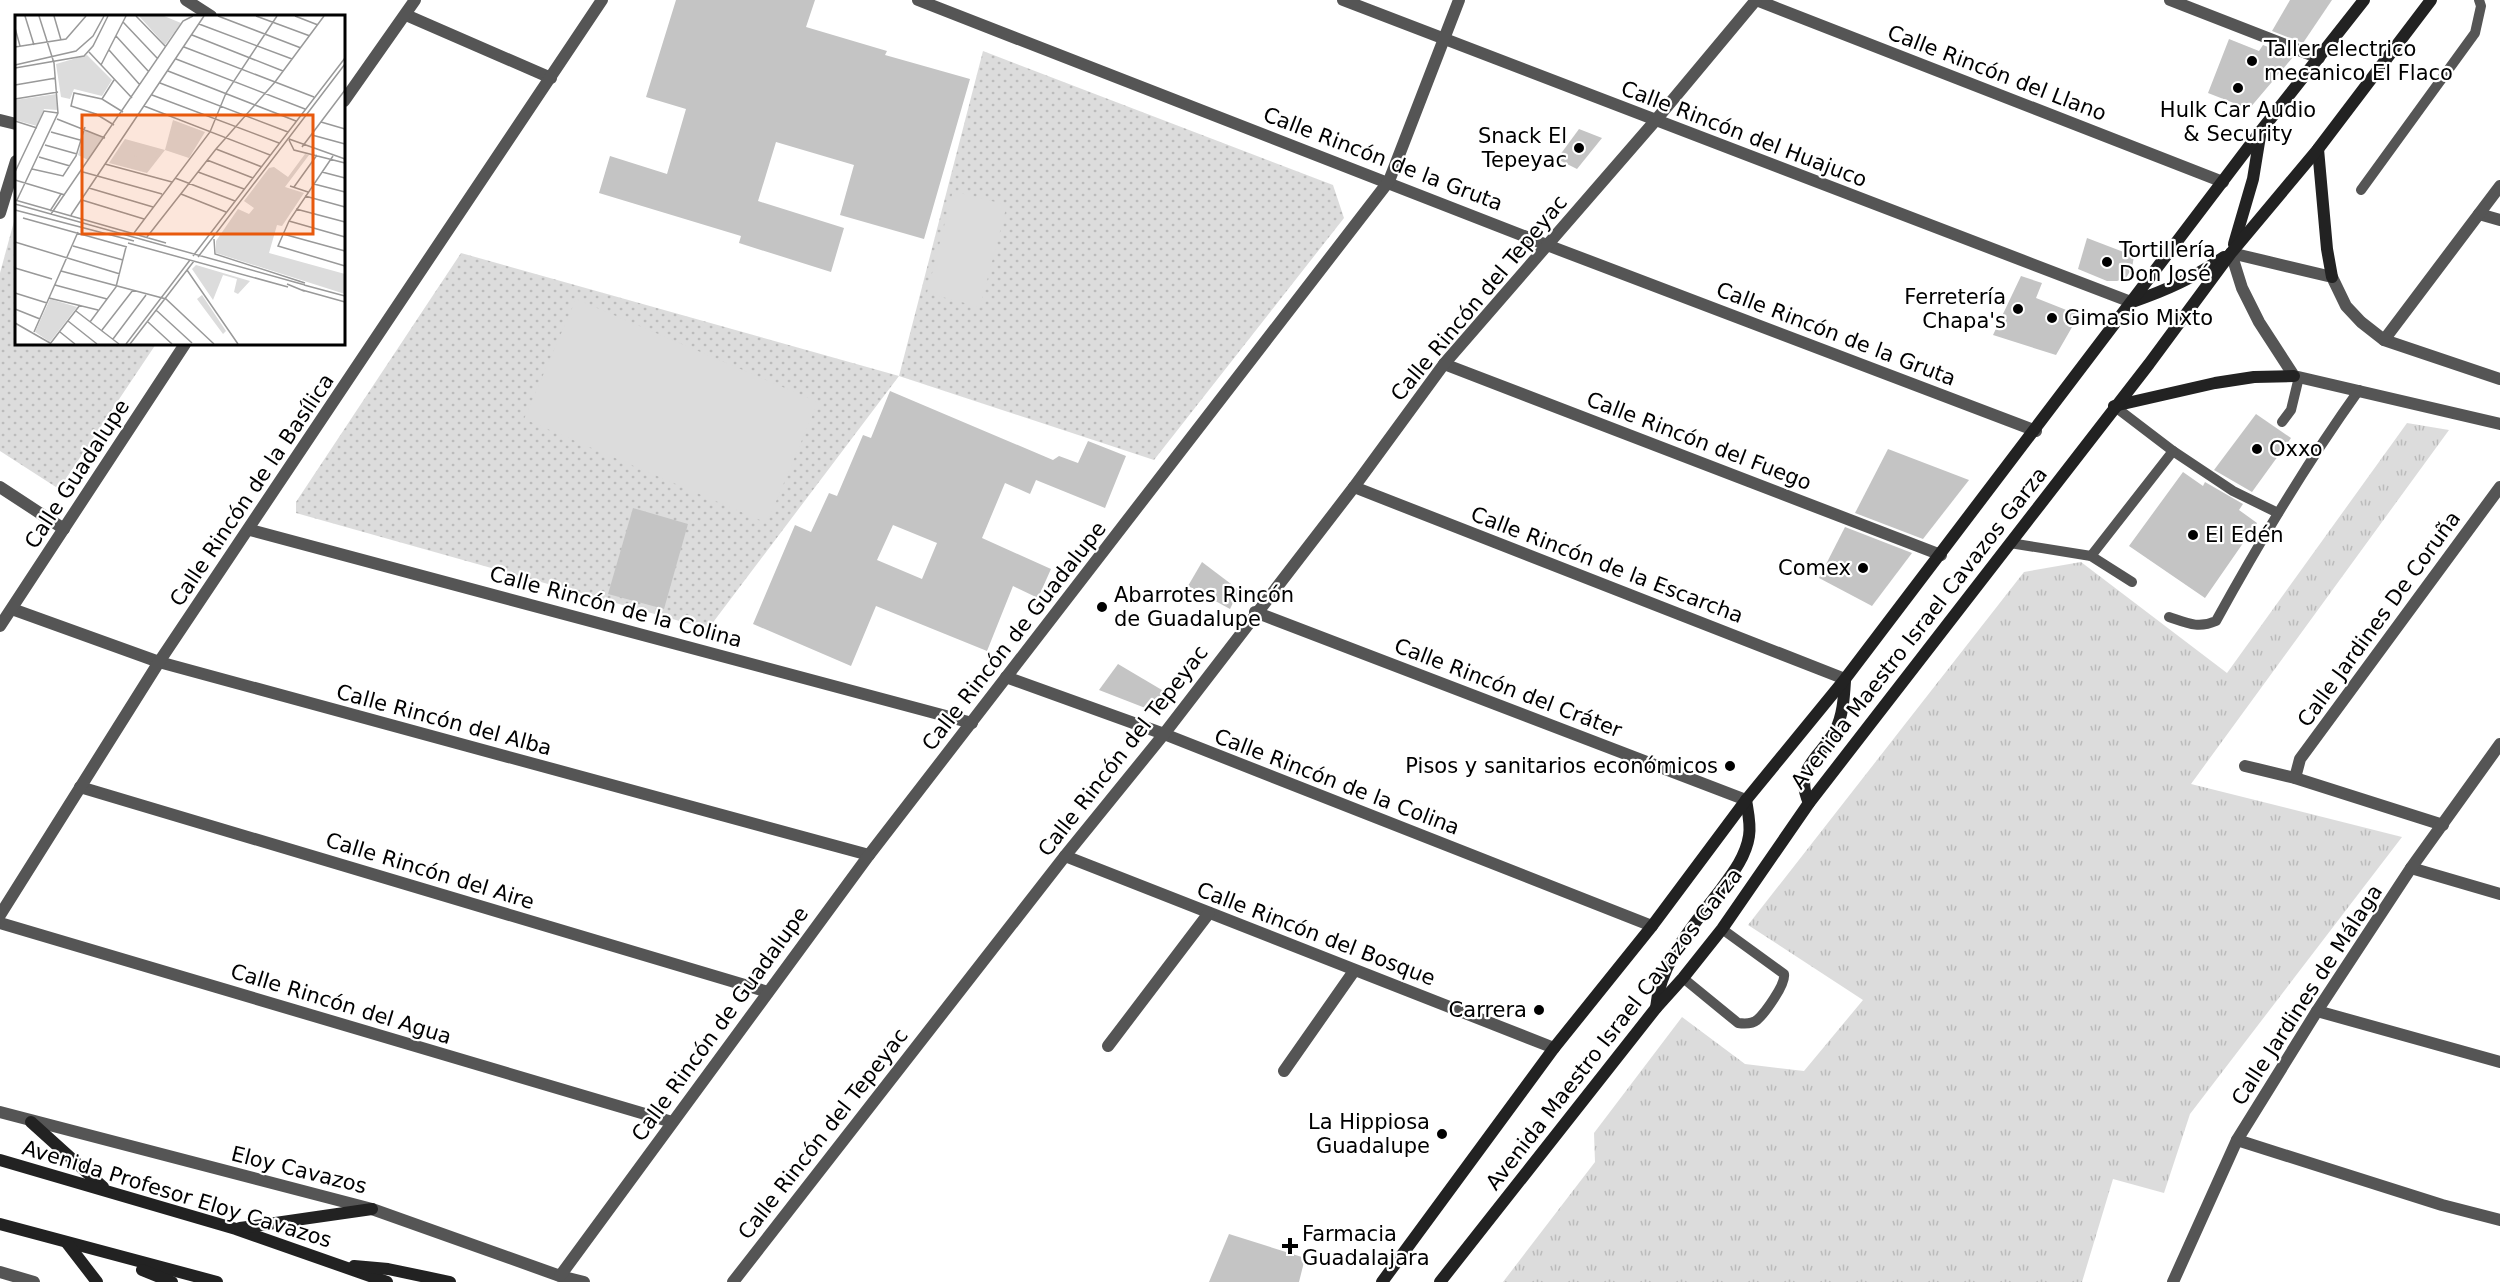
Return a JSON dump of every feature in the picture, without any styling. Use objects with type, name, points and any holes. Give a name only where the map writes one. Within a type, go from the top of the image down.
[{"type":"main road","name":"Avenida Maestro Israel Cavazos Garza","points":[[1382,1282],[1554,1048],[1652,926],[1746,800],[1845,680],[2036,431],[2260,132],[2364,0]]},
{"type":"main road","name":"Avenida Maestro Israel Cavazos Garza","points":[[1442,1282],[1656,1008],[1722,929],[1809,803],[2189,312],[2231,253],[2318,149],[2431,0]]},
{"type":"main road","points":[[2131,302],[2190,279],[2231,253],[2253,179],[2260,132]]},
{"type":"main road","points":[[2318,149],[2327,249],[2332,277]]},
{"type":"main road","points":[[2115,406],[2254,377],[2297,377]]},
{"type":"main road","points":[[1809,803],[1802,781],[1805,771],[1835,730],[1840,717],[1845,680]]},
{"type":"main road","points":[[1656,1008],[1658,988],[1667,965],[1736,869],[1747,844],[1749,827],[1746,800]]},
{"type":"main road","points":[[31,1122],[106,1190]]},
{"type":"main road","name":"Avenida Profesor Eloy Cavazos","points":[[0,1160],[236,1229],[387,1282]]},
{"type":"main road","points":[[236,1229],[372,1209]]},
{"type":"main road","points":[[0,1224],[217,1282]]},
{"type":"main road","points":[[67,1243],[97,1282]]},
{"type":"main road","points":[[102,1253],[172,1282]]},
{"type":"main road","name":"Avenida Profesor Eloy Cavazos","points":[[342,1266],[388,1269],[450,1282]]},
{"type":"street","points":[[186,0],[209,15]]},
{"type":"street","points":[[345,100],[415,0]]},
{"type":"street","name":"Calle Rincón de la Basílica","points":[[0,915],[159,662],[250,530],[602,0]]},
{"type":"street","name":"Calle Rincón de la Gruta","points":[[918,0],[1389,181],[1547,245],[2036,431]]},
{"type":"street","name":"Calle Rincón del Huajuco","points":[[1343,0],[2131,302]]},
{"type":"street","name":"Calle Rincón de Guadalupe","points":[[560,1275],[869,855],[1389,181],[1459,0]]},
{"type":"street","name":"Calle Rincón del Tepeyac","points":[[733,1282],[1065,856],[1164,734],[1444,364],[1655,121],[1756,0]]},
{"type":"street","name":"Calle Rincón del Llano","points":[[1756,0],[2223,182]]},
{"type":"street","points":[[2170,0],[2319,58]]},
{"type":"street","points":[[406,15],[551,78]]},
{"type":"street","points":[[0,120],[15,124]]},
{"type":"street","points":[[0,213],[15,164]]},
{"type":"street","points":[[2384,340],[2500,186]]},
{"type":"street","points":[[2479,214],[2500,220]]},
{"type":"street","points":[[2231,253],[2332,277],[2346,306],[2361,322],[2384,340],[2500,379]]},
{"type":"street","points":[[2231,253],[2242,288],[2259,322],[2297,377],[2500,424]]},
{"type":"street","name":"Calle Guadalupe","points":[[0,626],[184,345]]},
{"type":"street","name":"Calle Rincón del Fuego","points":[[1444,364],[1941,555]]},
{"type":"street","points":[[0,487],[64,529]]},
{"type":"street","name":"Calle Rincón de la Escarcha","points":[[1353,487],[1845,680]]},
{"type":"street","name":"Calle Jardines De Coruña","points":[[2295,778],[2300,759],[2500,487]]},
{"type":"street","name":"Calle Rincón de la Colina","points":[[250,530],[972,723]]},
{"type":"street","name":"Calle Rincón del Alba","points":[[12,609],[159,662],[869,855]]},
{"type":"street","name":"Calle Rincón del Cráter","points":[[1255,612],[1746,800]]},
{"type":"street","name":"Calle Rincón de la Colina","points":[[1006,677],[1164,734],[1652,926]]},
{"type":"street","name":"Calle Jardines de Málaga","points":[[2173,1282],[2237,1140],[2317,1011],[2411,868],[2500,744]]},
{"type":"street","points":[[2245,766],[2295,778],[2443,825]]},
{"type":"street","name":"Calle Rincón del Aire","points":[[80,787],[768,992]]},
{"type":"street","name":"Calle Rincón del Bosque","points":[[1065,856],[1554,1048]]},
{"type":"street","points":[[2411,868],[2500,894]]},
{"type":"street","points":[[1108,1046],[1209,913]]},
{"type":"street","name":"Calle Rincón del Agua","points":[[0,922],[672,1122]]},
{"type":"street","points":[[1284,1071],[1354,971]]},
{"type":"street","points":[[2317,1011],[2500,1062]]},
{"type":"street","name":"Eloy Cavazos","points":[[0,1112],[31,1122],[372,1209],[584,1282]]},
{"type":"street","points":[[2237,1140],[2442,1205],[2500,1220]]},
{"type":"street","points":[[0,1272],[13,1279],[34,1282]]},
{"type":"lane","points":[[2361,190],[2475,33],[2481,6],[2479,0]]},
{"type":"lane","points":[[2282,422],[2291,410],[2297,377]]},
{"type":"lane","points":[[2169,617],[2193,626],[2204,626],[2216,621],[2277,513],[2326,436],[2359,390]]},
{"type":"lane","points":[[2115,406],[2173,451],[2233,491],[2277,513]]},
{"type":"lane","points":[[2091,556],[2173,451]]},
{"type":"lane","points":[[2010,543],[2091,556],[2132,582]]},
{"type":"lane","points":[[1683,978],[1738,1023],[1747,1024],[1756,1021],[1783,985],[1784,974],[1722,929]]},
{"type":"green space","points":[[983,51],[1333,185],[1344,218],[1154,460],[899,376]]},
{"type":"green space","points":[[953,191],[1007,205],[980,307],[927,293]]},
{"type":"green space","points":[[15,218],[15,345],[155,345],[59,489],[0,451],[0,273]]},
{"type":"green space","points":[[461,253],[899,376],[708,629],[296,513],[296,502]]},
{"type":"green space","points":[[576,299],[818,402],[767,523],[524,419]]},
{"type":"green space","points":[[2407,423],[2449,430],[2191,784],[2402,837],[2190,1114],[2164,1193],[2113,1179],[2082,1282],[1503,1282],[1595,1162],[1594,1133],[1682,1017],[1745,1064],[1804,1071],[1863,1000],[1748,925],[2024,572],[2081,562],[2227,673]]},
{"type":"building","points":[[676,0],[815,0],[806,27],[887,51],[885,55],[970,79],[924,239],[840,215],[854,165],[776,142],[758,201],[844,228],[831,272],[739,243],[741,236],[599,193],[610,156],[667,174],[686,109],[646,97]]},
{"type":"building","points":[[2290,0],[2332,0],[2303,43],[2272,31]]},
{"type":"building","points":[[2229,39],[2259,51],[2263,45],[2293,57],[2249,109],[2208,93]]},
{"type":"building","name":"Snack El Tepeyac","points":[[1579,129],[1602,138],[1577,169],[1557,159]]},
{"type":"building","name":"Tortillería Don José","points":[[2087,238],[2134,256],[2132,268],[2126,278],[2107,281],[2078,269]]},
{"type":"building","name":"Ferretería Chapa's","points":[[2021,276],[2042,283],[2036,298],[2079,315],[2056,355],[1993,335]]},
{"type":"building","points":[[890,391],[1053,460],[1059,456],[1078,463],[1088,441],[1126,456],[1105,508],[1036,480],[1030,494],[1005,483],[982,538],[1051,569],[1038,598],[1013,586],[987,651],[876,606],[851,666],[753,624],[795,525],[811,532],[829,493],[837,496],[863,435],[871,438]],"holes":[[[893,525],[937,543],[922,579],[877,560]]]},
{"type":"building","name":"Oxxo","points":[[2256,414],[2291,438],[2252,492],[2214,470]]},
{"type":"building","points":[[1888,449],[1969,480],[1923,539],[1855,513]]},
{"type":"building","name":"El Edén","points":[[2183,472],[2203,486],[2205,482],[2243,504],[2239,510],[2257,523],[2205,598],[2129,546]]},
{"type":"building","points":[[633,508],[688,524],[664,609],[608,594]]},
{"type":"building","name":"Comex","points":[[1845,527],[1912,553],[1872,606],[1819,578]]},
{"type":"building","points":[[1202,562],[1239,590],[1230,609],[1188,586]]},
{"type":"building","points":[[1118,664],[1167,693],[1153,711],[1099,690]]},
{"type":"building","points":[[1229,1234],[1305,1258],[1299,1282],[1209,1282]]},
{"type":"place","name":"Taller electrico mecanico El Flaco","points":[[2252,61]]},
{"type":"place","name":"Hulk Car Audio & Security","points":[[2238,88]]},
{"type":"place","name":"Snack El Tepeyac","points":[[1579,148]]},
{"type":"place","name":"Tortillería Don José","points":[[2107,262]]},
{"type":"place","name":"Ferretería Chapa's","points":[[2018,309]]},
{"type":"place","name":"Gimasio Mixto","points":[[2052,318]]},
{"type":"place","name":"Oxxo","points":[[2257,449]]},
{"type":"place","name":"El Edén","points":[[2193,535]]},
{"type":"place","name":"Comex","points":[[1863,568]]},
{"type":"place","name":"Abarrotes Rincón de Guadalupe","points":[[1102,607]]},
{"type":"place","name":"Pisos y sanitarios económicos","points":[[1730,766]]},
{"type":"place","name":"Carrera","points":[[1539,1010]]},
{"type":"place","name":"La Hippiosa Guadalupe","points":[[1442,1134]]},
{"type":"place","name":"Farmacia Guadalajara","points":[[1290,1246]]}]
